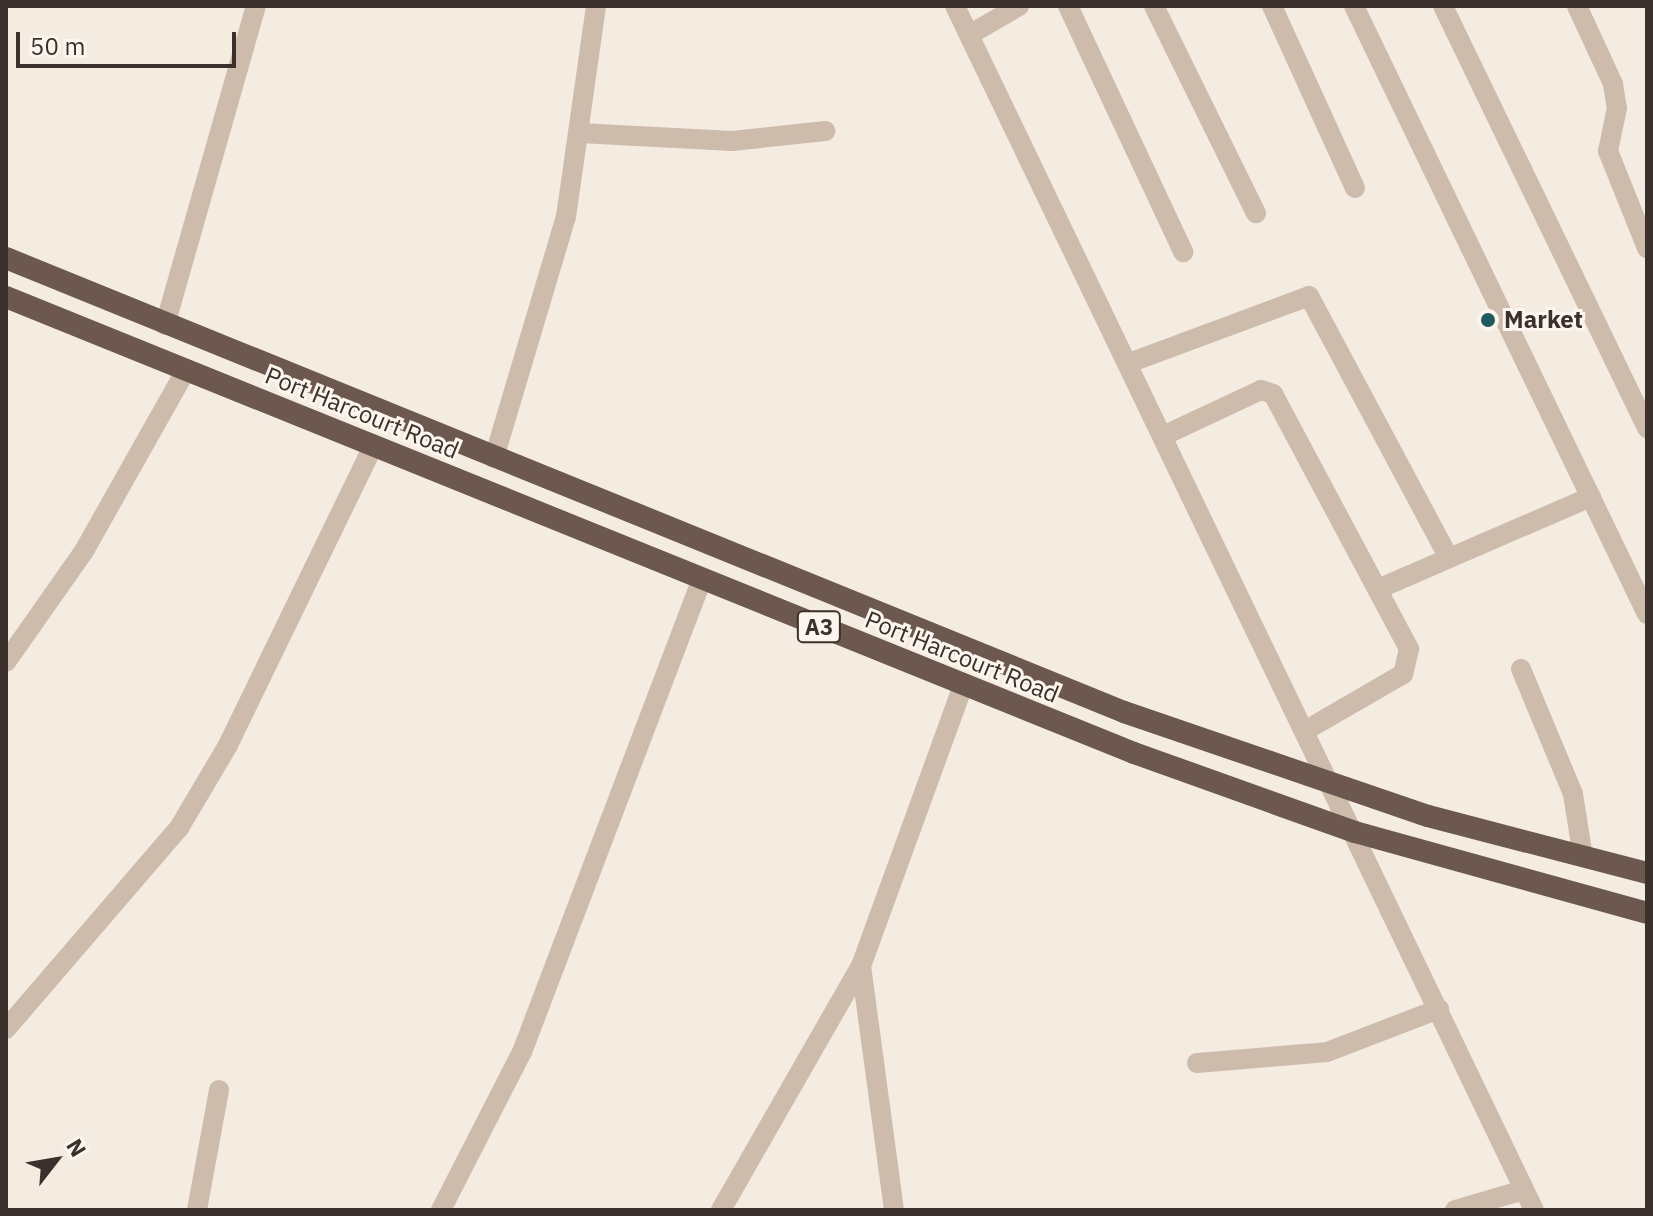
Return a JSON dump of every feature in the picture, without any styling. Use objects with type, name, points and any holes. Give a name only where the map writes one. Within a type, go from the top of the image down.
[{"type":"highway","name":"Port Harcourt Road","points":[[6,258],[1124,712],[1335,785],[1647,873]]},
{"type":"highway","name":"Port Harcourt Road","points":[[6,297],[963,686],[1355,832],[1647,913]]},
{"type":"street","points":[[165,325],[256,6]]},
{"type":"street","points":[[494,458],[566,217],[596,6]]},
{"type":"street","points":[[955,6],[1335,785],[1534,1210]]},
{"type":"street","points":[[969,35],[1019,6]]},
{"type":"street","points":[[1068,6],[1183,252]]},
{"type":"street","points":[[1154,6],[1256,213]]},
{"type":"street","points":[[1272,6],[1355,188]]},
{"type":"street","points":[[1354,6],[1647,614]]},
{"type":"street","points":[[1443,6],[1647,428]]},
{"type":"street","points":[[1577,6],[1613,84],[1617,108],[1608,151],[1647,248]]},
{"type":"street","points":[[580,133],[732,141],[825,131]]},
{"type":"street","points":[[1129,363],[1309,296],[1448,556]]},
{"type":"street","points":[[6,662],[84,551],[186,370]]},
{"type":"street","points":[[1165,435],[1261,390],[1273,394],[1378,589],[1410,663],[1403,674],[1308,729]]},
{"type":"street","points":[[6,1029],[179,828],[228,745],[373,446]]},
{"type":"street","points":[[1378,589],[1448,556],[1591,497]]},
{"type":"street","points":[[441,1210],[522,1052],[702,579]]},
{"type":"street","points":[[1521,669],[1573,794],[1583,857]]},
{"type":"street","points":[[721,1210],[861,966],[963,686]]},
{"type":"street","points":[[861,966],[894,1210]]},
{"type":"street","points":[[1197,1063],[1327,1052],[1439,1009]]},
{"type":"street","points":[[197,1210],[219,1090]]},
{"type":"street","points":[[1455,1210],[1524,1190]]},
{"type":"place","name":"Market","points":[[1488,320]]}]
